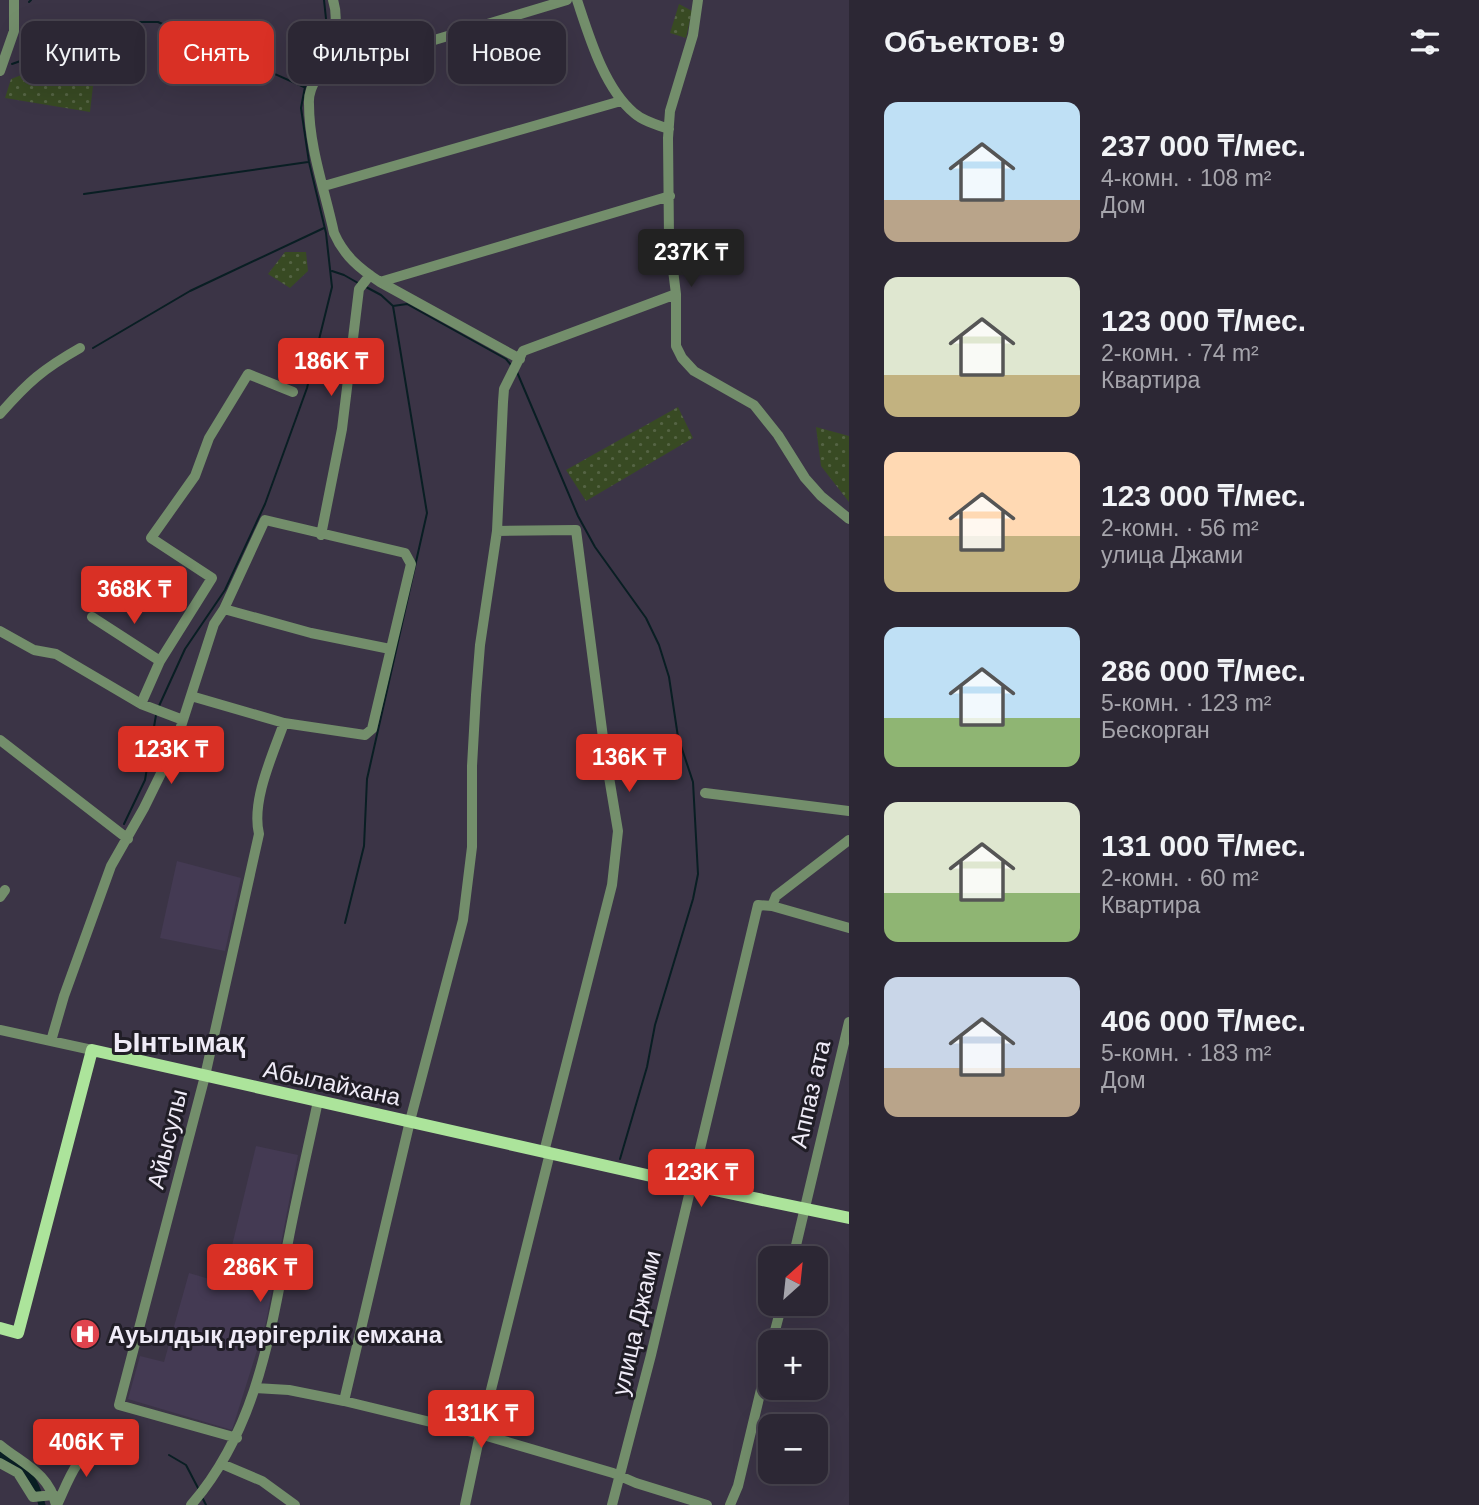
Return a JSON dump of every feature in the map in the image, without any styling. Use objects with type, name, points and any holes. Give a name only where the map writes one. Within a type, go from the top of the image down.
[{"type":"main road","name":"Абылайхана","points":[[92,1051],[849,1218]]},
{"type":"main road","points":[[0,1328],[18,1333],[92,1051]]},
{"type":"street","points":[[0,71],[14,31],[14,0]]},
{"type":"street","points":[[333,0],[334,21]]},
{"type":"street","points":[[434,40],[567,0]]},
{"type":"street","points":[[577,0],[594,49],[621,101],[636,115],[669,130]]},
{"type":"street","points":[[698,0],[693,35],[670,111],[670,238],[676,294],[676,346],[682,358],[694,371],[754,405],[778,435],[805,478],[821,496],[849,519]]},
{"type":"street","points":[[314,84],[308,103],[313,138],[334,233],[346,256],[380,282],[520,359]]},
{"type":"street","points":[[324,186],[621,101]]},
{"type":"street","points":[[380,282],[670,196]]},
{"type":"street","points":[[321,535],[342,429],[359,289],[370,275]]},
{"type":"street","points":[[344,1401],[410,1121],[463,920],[473,820],[472,765],[477,682],[497,531],[504,388],[523,351],[676,294]]},
{"type":"street","points":[[0,414],[26,384],[49,366],[80,348]]},
{"type":"street","points":[[141,704],[160,661],[212,578],[151,538],[195,476],[209,438],[248,374],[293,392]]},
{"type":"street","points":[[51,1041],[64,996],[111,866],[128,839],[174,745],[214,624],[265,520],[405,553],[411,564],[372,729],[365,735],[284,723],[191,696]]},
{"type":"street","points":[[465,1505],[612,885],[618,831],[603,739],[576,530],[497,531]]},
{"type":"street","points":[[223,609],[311,633],[390,649]]},
{"type":"street","points":[[92,617],[160,661]]},
{"type":"street","points":[[0,631],[34,650],[56,654],[141,704],[183,720]]},
{"type":"street","name":"Айысулы","points":[[237,1438],[119,1405],[205,1076],[259,834],[256,820],[261,797],[284,723]]},
{"type":"street","points":[[0,740],[128,839]]},
{"type":"street","points":[[705,793],[849,811]]},
{"type":"street","points":[[849,840],[776,896],[772,906],[849,928]]},
{"type":"street","name":"улица Джами","points":[[612,1505],[651,1355],[758,905],[772,906]]},
{"type":"street","name":"Аппаз ата","points":[[796,1246],[849,1022]]},
{"type":"street","points":[[0,1030],[92,1051]]},
{"type":"street","points":[[192,1505],[237,1438],[255,1388],[270,1333],[318,1101]]},
{"type":"street","points":[[255,1388],[289,1390],[344,1401],[480,1434],[707,1505]]},
{"type":"street","points":[[730,1505],[758,1400]]},
{"type":"street","points":[[56,1502],[76,1462],[86,1451],[103,1441]]},
{"type":"street","points":[[0,1445],[44,1477],[56,1502]]},
{"type":"street","points":[[0,1463],[18,1473],[33,1497],[56,1502]]},
{"type":"street","points":[[222,1464],[261,1481],[295,1505]]},
{"type":"shaded area","points":[[177,861],[241,878],[225,951],[160,938]]},
{"type":"shaded area","points":[[256,1146],[298,1155],[266,1322],[232,1430],[128,1399],[140,1356],[164,1362],[189,1273],[223,1283]]},
{"type":"green space","points":[[679,4],[692,11],[686,38],[670,33]]},
{"type":"green space","points":[[21,75],[21,84],[93,84],[90,112],[5,98],[11,79]]},
{"type":"green space","points":[[285,252],[306,252],[308,271],[290,288],[268,274]]},
{"type":"green space","points":[[678,407],[693,438],[586,501],[566,470]]},
{"type":"green space","points":[[816,427],[849,436],[849,502],[821,466]]},
{"type":"waterway","points":[[159,706],[185,649],[225,590],[265,504],[307,388],[332,287],[326,233],[309,162],[301,108],[305,87],[319,56],[327,28],[324,0]]},
{"type":"waterway","points":[[12,64],[131,22],[158,22],[304,87]]},
{"type":"waterway","points":[[84,194],[308,162]]},
{"type":"waterway","points":[[93,348],[190,291],[324,228]]},
{"type":"waterway","points":[[332,271],[358,283]]},
{"type":"waterway","points":[[345,923],[364,846],[367,779],[427,513],[393,306],[366,287]]},
{"type":"waterway","points":[[393,306],[407,304],[506,359],[511,365]]},
{"type":"waterway","points":[[517,372],[578,516],[595,547],[646,618],[659,645],[669,677],[678,737],[693,782],[698,874],[620,1159]]},
{"type":"waterway","points":[[124,824],[145,780],[156,715]]},
{"type":"waterway","points":[[0,1455],[28,1474],[42,1505]]},
{"type":"waterway","points":[[169,1455],[186,1465],[198,1488]]},
{"type":"waterway","points":[[203,1499],[206,1505]]},
{"type":"place","name":"Ауылдық дәрігерлік емхана","points":[[85,1334]]},
{"type":"district","name":"Ынтымақ","points":[[179,1042]]}]
